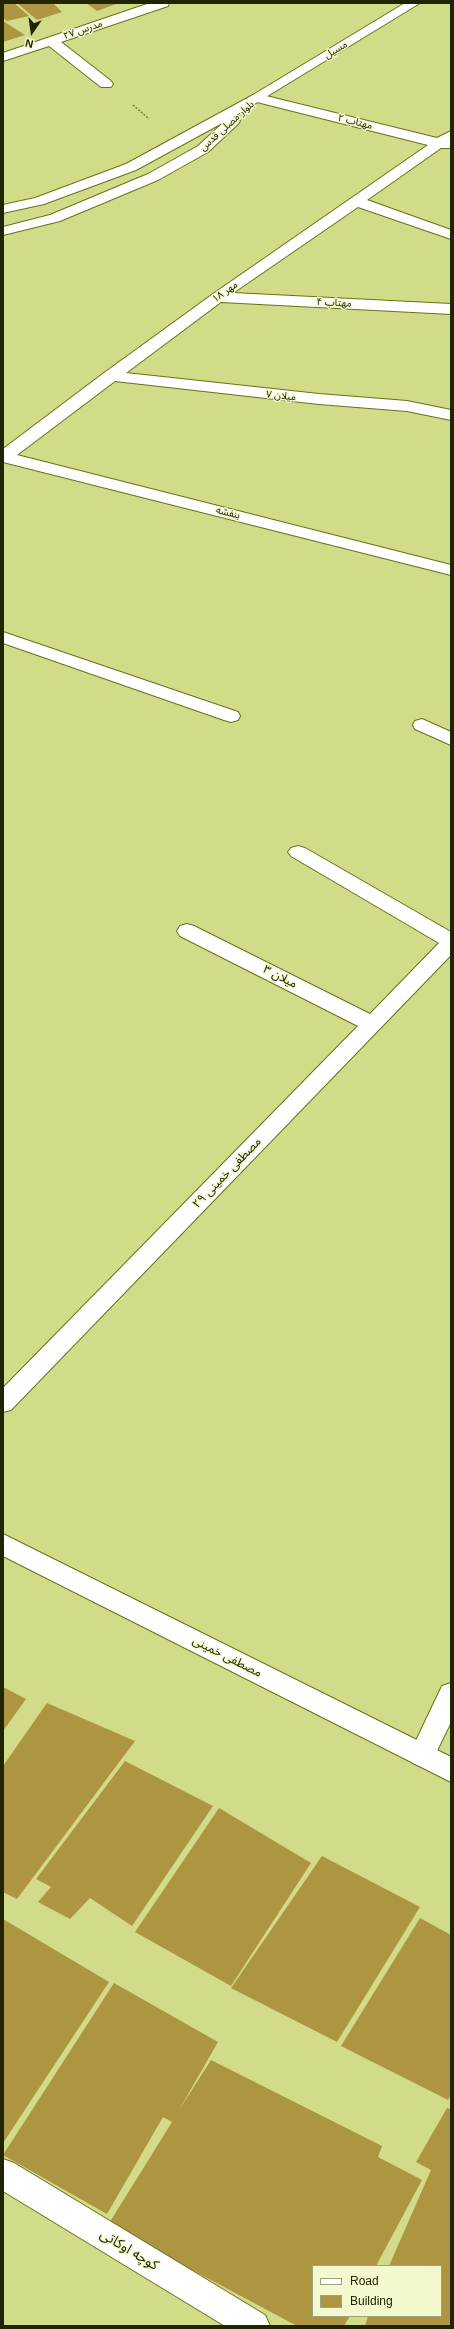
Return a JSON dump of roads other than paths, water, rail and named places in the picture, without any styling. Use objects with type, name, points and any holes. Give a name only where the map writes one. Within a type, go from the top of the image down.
[{"type":"street","name":"مدرس ۲۷","points":[[3,57],[162,3]]},
{"type":"street","name":"مسیل","points":[[258,98],[414,3]]},
{"type":"street","points":[[51,41],[106,84]]},
{"type":"street","name":"بلوار مصلی قدس","points":[[3,209],[39,201],[131,167],[258,98]]},
{"type":"street","name":"بلوار مصلی قدس","points":[[3,231],[55,218],[153,177],[203,149],[258,98]]},
{"type":"street","name":"مهتاب ۲","points":[[258,98],[444,144]]},
{"type":"street","name":"مهر ۱۸","points":[[4,456],[218,297],[356,201],[444,144],[451,135]]},
{"type":"street","points":[[356,201],[451,236]]},
{"type":"street","name":"مهتاب ۴","points":[[218,297],[451,309]]},
{"type":"street","name":"میلان ۷","points":[[110,376],[319,400],[407,406],[451,415]]},
{"type":"street","name":"بنفشه","points":[[4,456],[451,570]]},
{"type":"street","points":[[3,637],[231,716]]},
{"type":"street","points":[[422,726],[451,739]]},
{"type":"street","points":[[298,852],[451,942]]},
{"type":"street","name":"میلان ۳","points":[[187,931],[372,1024]]},
{"type":"street","name":"مصطفی خمینی ۲۹","points":[[3,1402],[451,942]]},
{"type":"street","name":"مصطفی خمینی","points":[[3,1544],[451,1770]]},
{"type":"street","points":[[422,1755],[451,1694]]},
{"type":"street","name":"کوچه اوکاتی","points":[[3,2174],[254,2326]]}]
